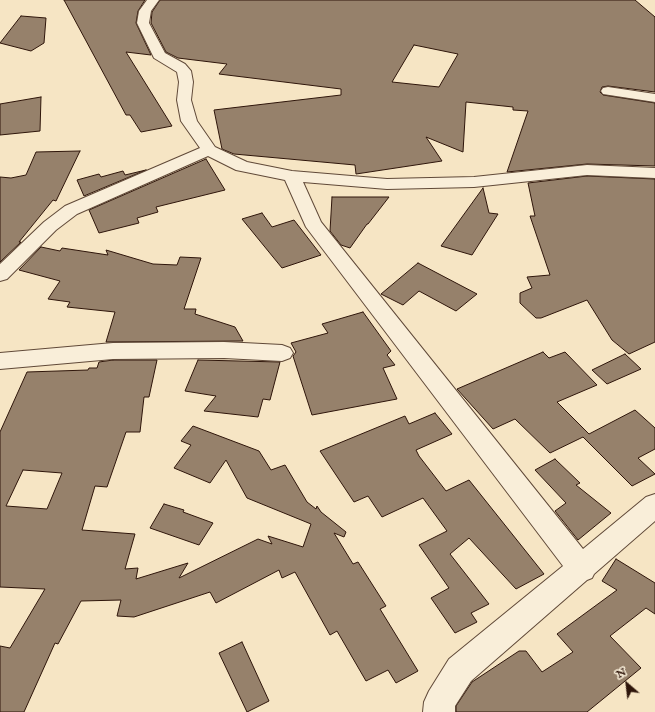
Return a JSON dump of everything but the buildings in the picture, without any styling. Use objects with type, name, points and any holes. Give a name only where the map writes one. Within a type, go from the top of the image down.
[{"type":"street","points":[[153,0],[145,11],[143,23],[159,55],[163,59],[180,67],[184,71],[186,82],[184,100],[189,122],[210,150],[226,160],[242,166],[292,176],[387,184],[474,182],[587,170],[655,173]]},
{"type":"street","points":[[608,92],[655,98]]},
{"type":"street","points":[[0,275],[50,226],[71,210],[210,150]]},
{"type":"street","points":[[292,176],[312,223],[582,568]]},
{"type":"street","points":[[0,361],[112,351],[224,350],[282,353]]},
{"type":"street","points":[[439,712],[440,702],[460,670],[655,505]]}]
